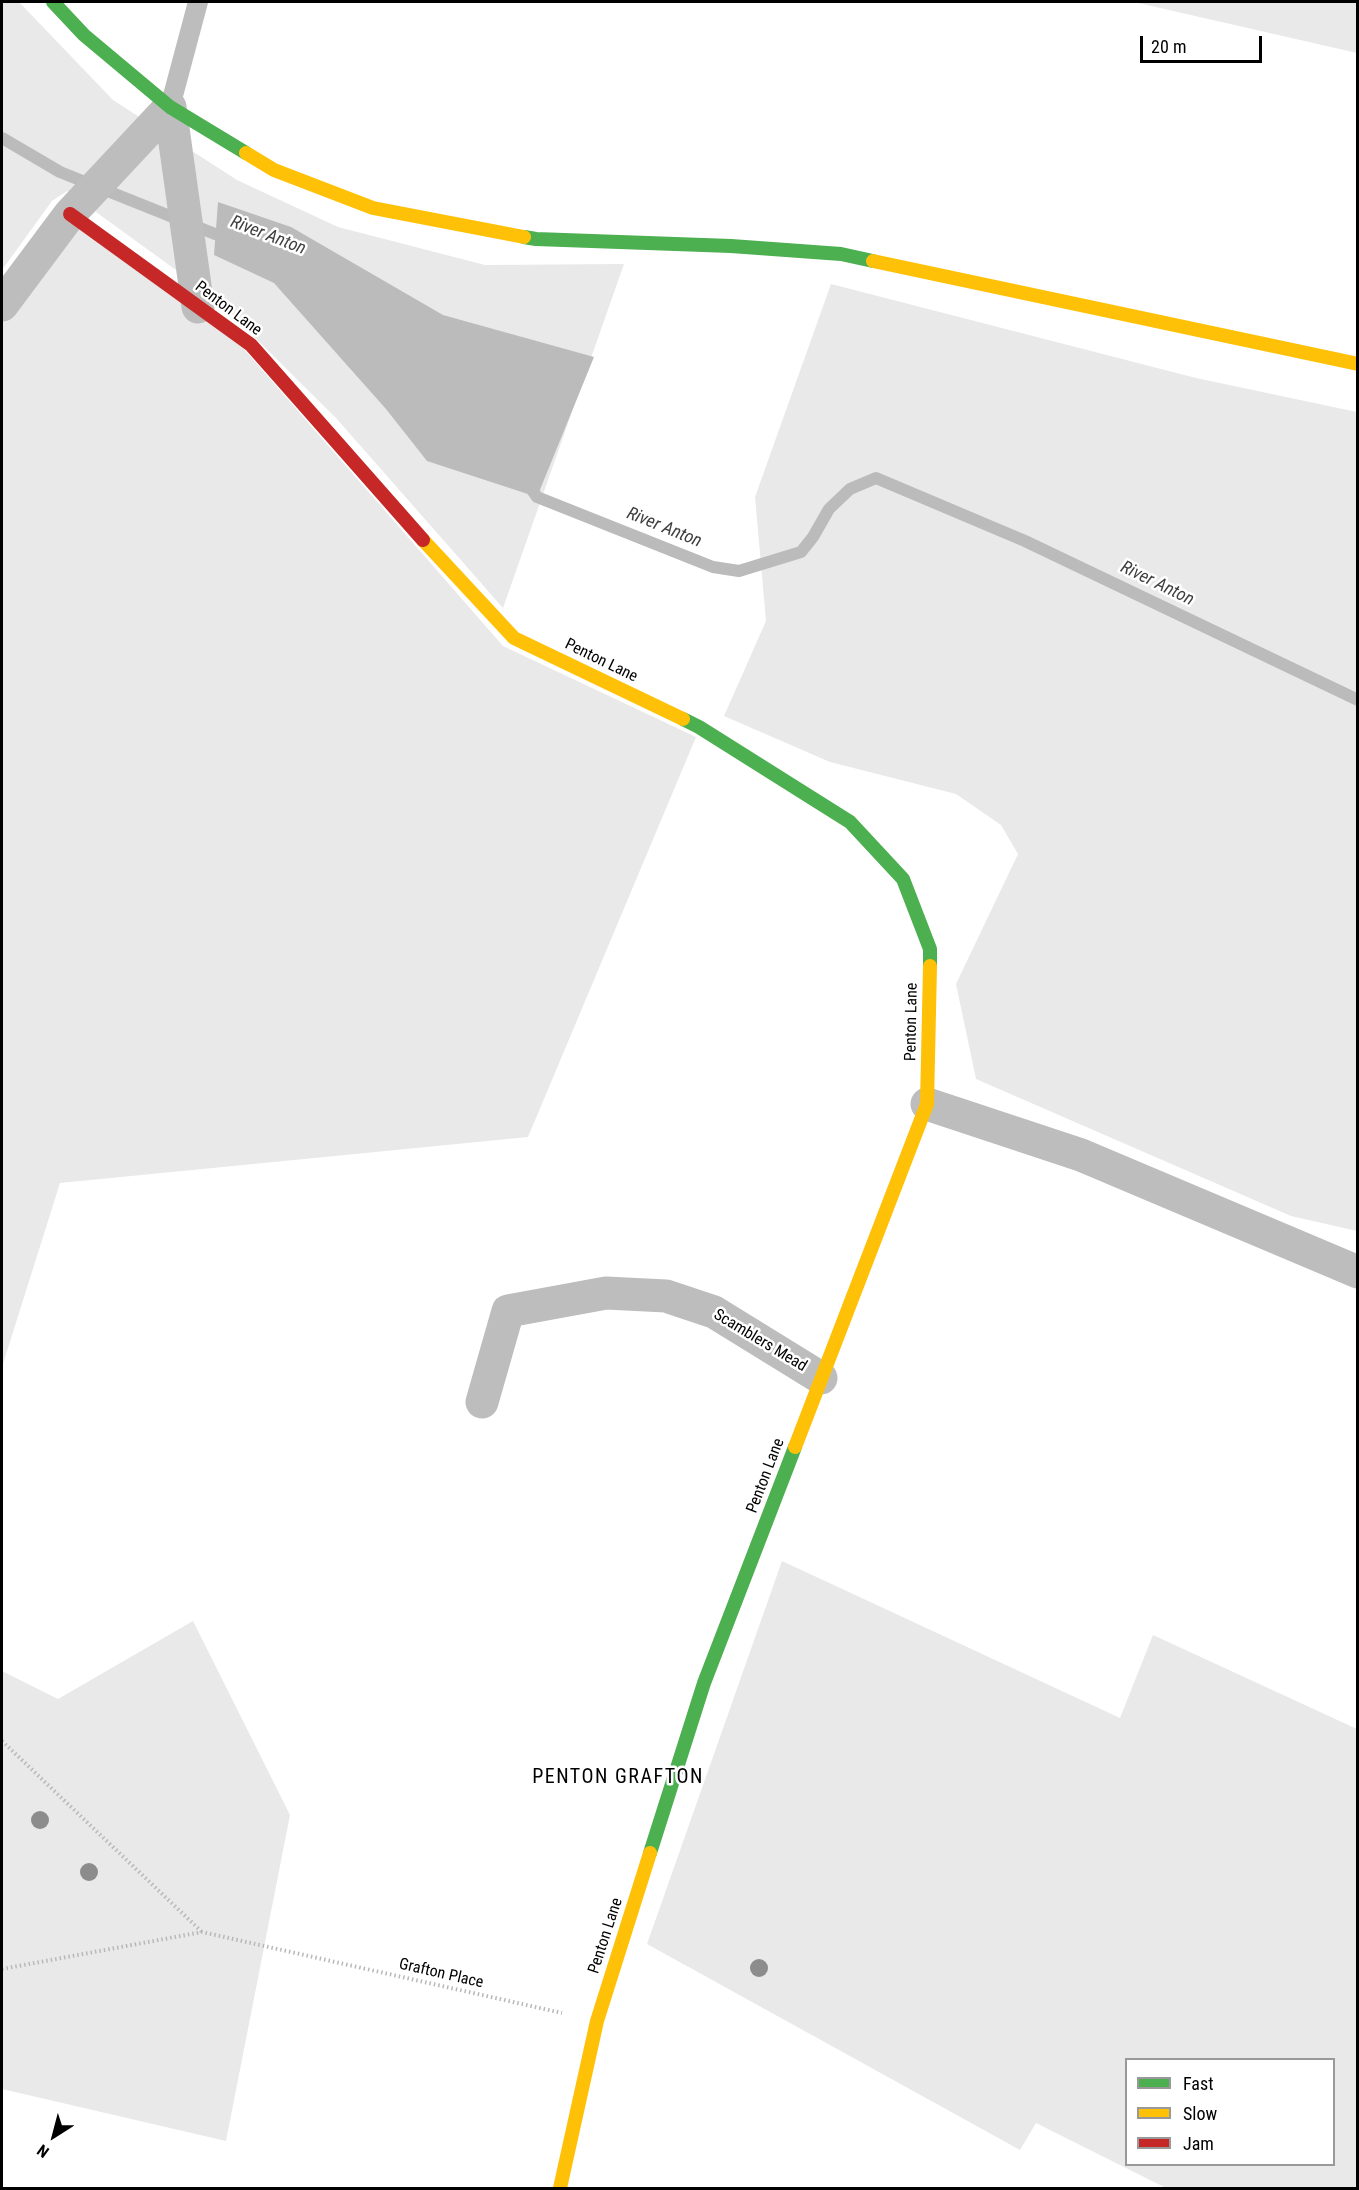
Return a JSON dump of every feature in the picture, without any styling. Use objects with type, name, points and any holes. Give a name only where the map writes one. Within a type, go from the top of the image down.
[{"type":"street","points":[[52,2],[84,35],[170,107],[274,170],[373,208],[536,239],[731,246],[841,254],[1358,364]]},
{"type":"street","points":[[2,305],[76,208],[170,107]]},
{"type":"street","points":[[170,107],[198,307]]},
{"type":"street","name":"Penton Lane","points":[[76,208],[198,307],[251,345],[387,500],[514,638],[699,727],[850,822],[903,879],[930,949],[927,1104],[704,1683],[597,2021],[560,2188]]},
{"type":"street","points":[[927,1104],[1081,1155],[1358,1272]]},
{"type":"street","name":"Scamblers Mead","points":[[482,1402],[508,1311],[606,1293],[666,1296],[714,1312],[820,1378]]},
{"type":"lane","points":[[170,107],[198,2]]},
{"type":"path","points":[[2,1741],[202,1932]]},
{"type":"path","name":"Grafton Place","points":[[202,1932],[597,2021]]},
{"type":"path","points":[[2,1969],[202,1932]]},
{"type":"shaded area","points":[[2,2],[19,2],[113,100],[237,180],[338,227],[485,265],[624,264],[503,608],[336,418],[216,299],[67,191],[52,201],[2,270]]},
{"type":"shaded area","points":[[1134,2],[1357,2],[1357,53]]},
{"type":"shaded area","points":[[72,224],[243,348],[503,646],[696,737],[528,1137],[60,1183],[2,1367],[2,319]]},
{"type":"shaded area","points":[[831,284],[1196,378],[1357,412],[1357,1231],[1291,1216],[976,1079],[956,984],[1018,854],[1001,825],[956,794],[830,762],[724,716],[766,621],[755,497]]},
{"type":"shaded area","points":[[782,1561],[1120,1718],[1153,1635],[1357,1729],[1357,2188],[1166,2188],[1036,2123],[1020,2150],[647,1944]]},
{"type":"shaded area","points":[[193,1621],[290,1815],[226,2141],[2,2089],[2,1671],[58,1699]]},
{"type":"water","points":[[218,202],[291,227],[443,315],[594,357],[537,497],[427,461],[386,409],[274,283],[214,255]]},
{"type":"waterway","name":"River Anton","points":[[2,138],[60,172],[230,240]]},
{"type":"waterway","name":"River Anton","points":[[528,484],[537,497],[713,567],[739,571],[801,552],[813,537],[829,509],[850,489],[876,478],[1025,541],[1358,700]]},
{"type":"traffic: fast","points":[[53,2],[84,35],[170,107],[246,153]]},
{"type":"traffic: fast","points":[[524,237],[731,246],[841,254],[873,261]]},
{"type":"traffic: fast","points":[[683,719],[850,822],[903,879],[930,949],[930,966]]},
{"type":"traffic: fast","points":[[650,1853],[704,1683],[795,1447]]},
{"type":"traffic: slow","points":[[246,153],[274,170],[373,208],[524,237]]},
{"type":"traffic: slow","points":[[873,261],[1358,364]]},
{"type":"traffic: slow","points":[[423,540],[514,638],[683,719]]},
{"type":"traffic: slow","points":[[795,1447],[927,1104],[930,966]]},
{"type":"traffic: slow","points":[[560,2188],[597,2021],[650,1853]]},
{"type":"traffic: jam","points":[[70,214],[251,345],[423,540]]},
{"type":"district","name":"PENTON GRAFTON","points":[[618,1778]]}]
